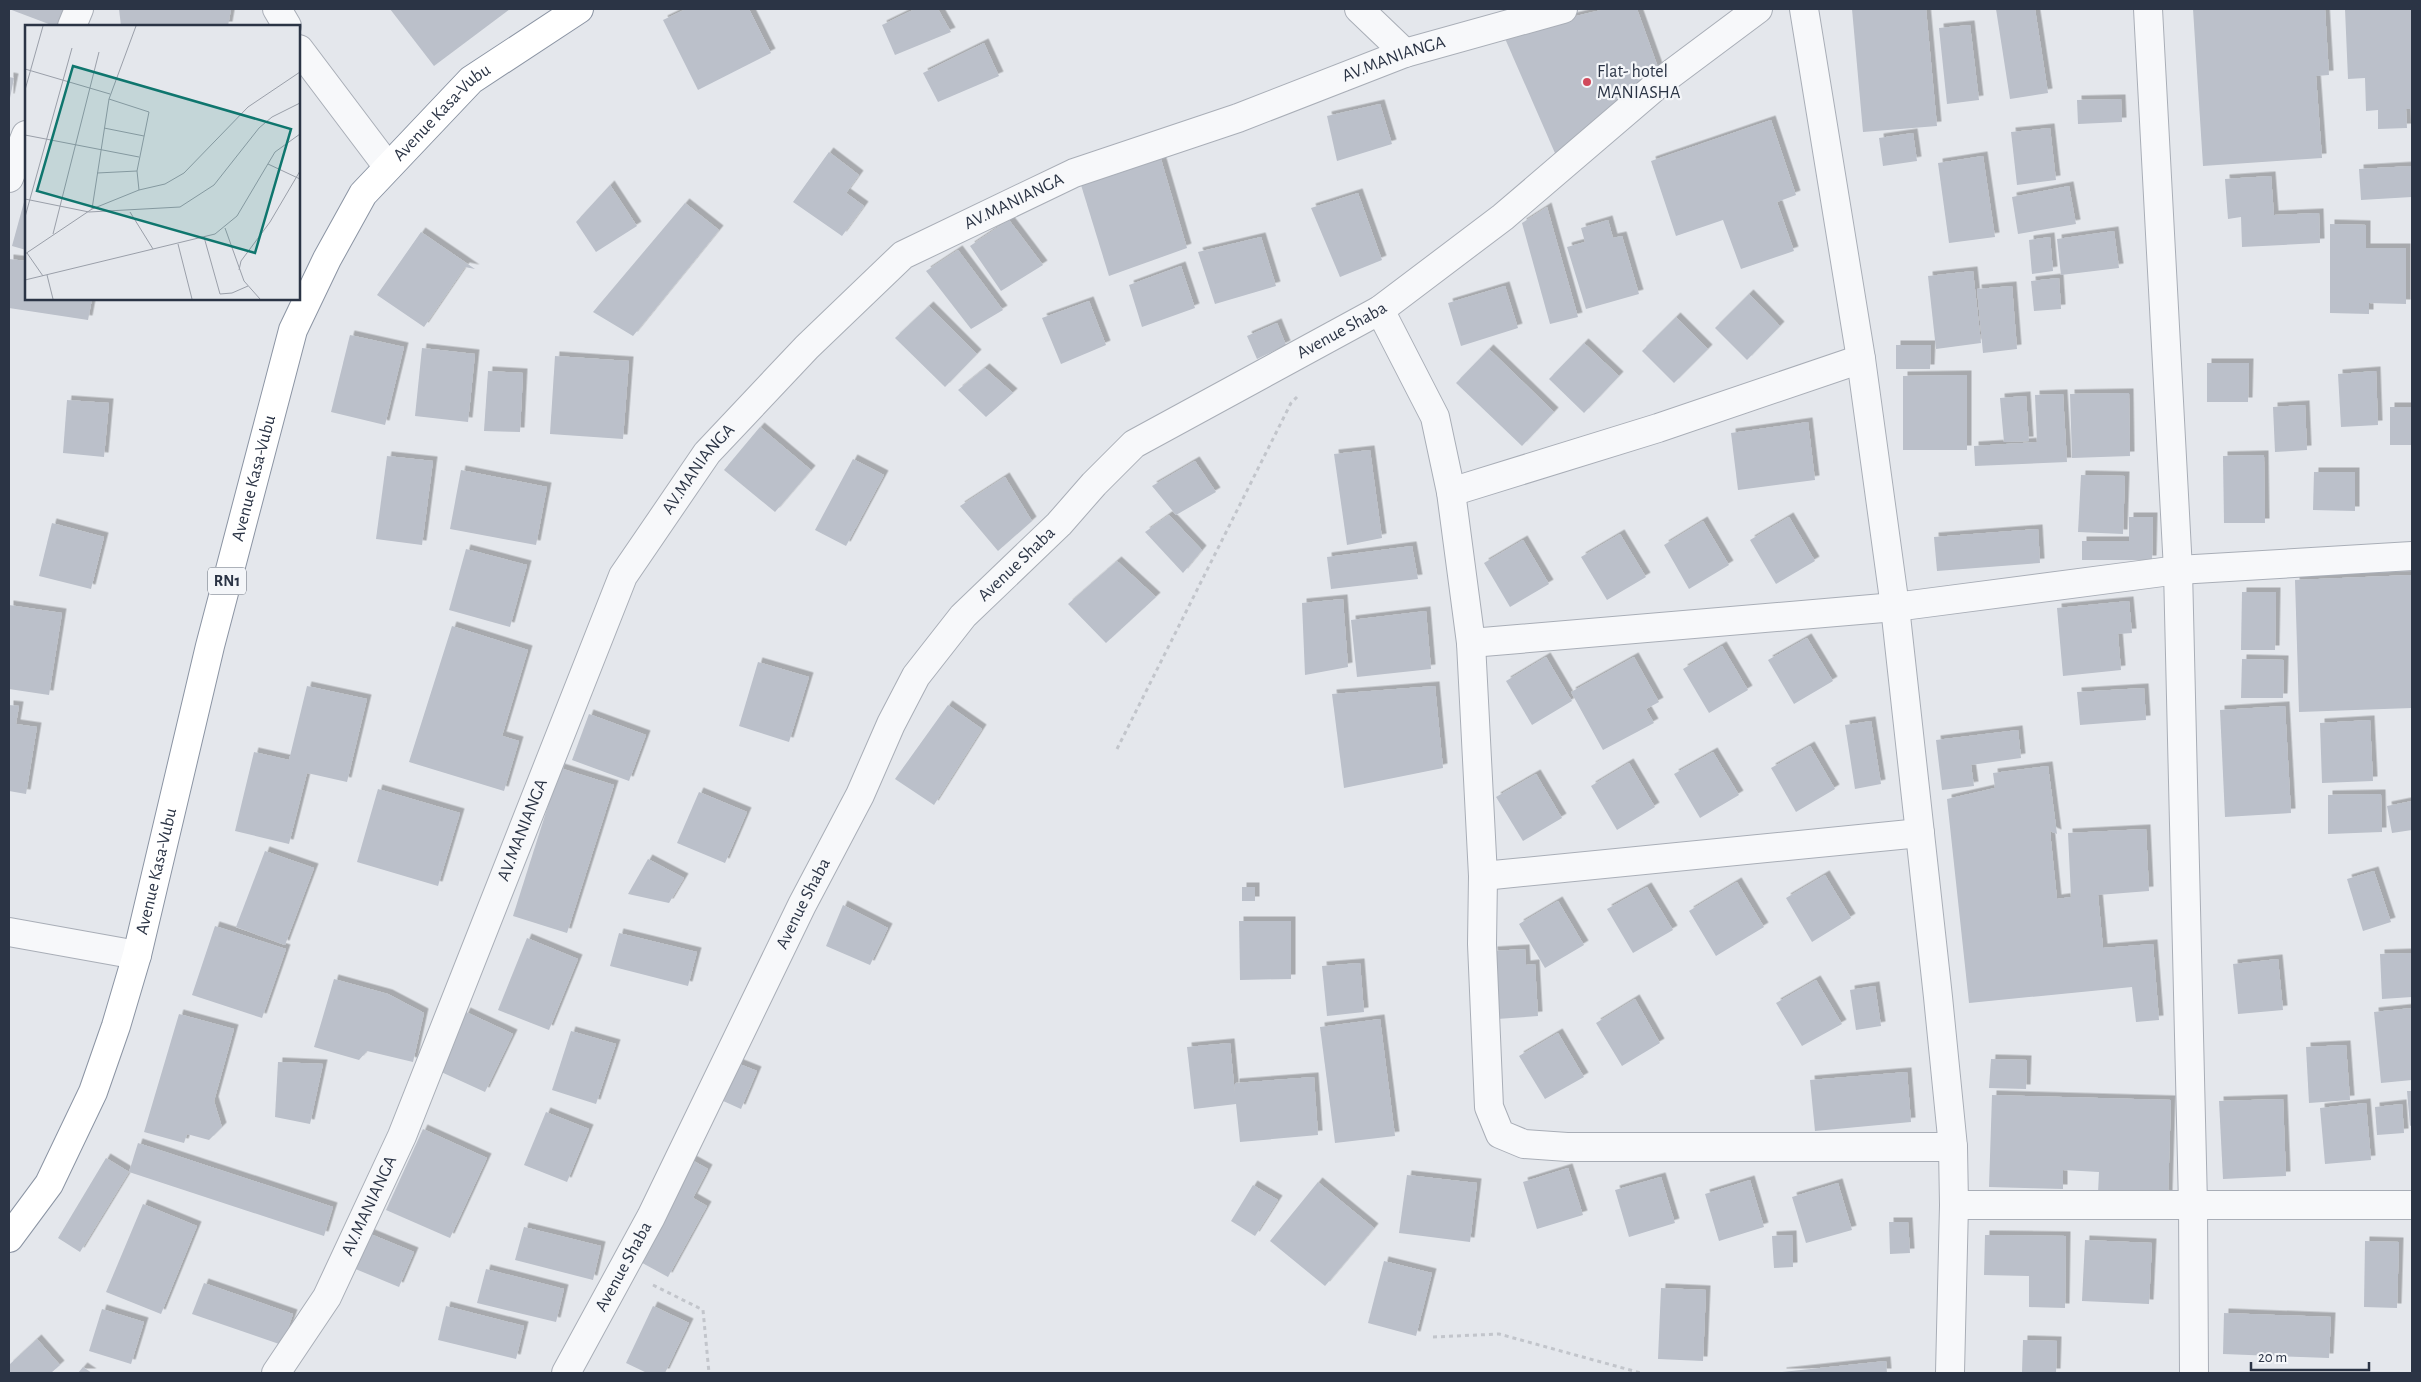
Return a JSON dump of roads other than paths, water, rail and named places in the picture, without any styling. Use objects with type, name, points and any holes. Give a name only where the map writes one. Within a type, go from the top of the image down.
[{"type":"highway","name":"Avenue Kasa-Vubu","points":[[9,1238],[49,1184],[93,1092],[137,955],[210,646],[293,330],[327,259],[363,194],[471,80],[576,10]]},
{"type":"street","points":[[72,25],[79,9]]},
{"type":"street","points":[[277,9],[285,25]]},
{"type":"street","points":[[1359,9],[1406,53]]},
{"type":"street","name":"AV.MANIANGA","points":[[276,1373],[327,1297],[402,1136],[623,576],[707,453],[807,347],[903,255],[1074,173],[1238,118],[1406,53],[1563,9]]},
{"type":"street","name":"Avenue Shaba","points":[[566,1373],[623,1269],[698,1122],[802,905],[860,795],[891,724],[916,676],[963,616],[1059,524],[1094,484],[1134,444],[1380,310],[1503,217],[1663,80],[1758,9]]},
{"type":"street","points":[[1804,9],[1861,359],[1895,607],[1920,833],[1953,1147],[1954,1205],[1950,1373]]},
{"type":"street","points":[[2148,9],[2178,570],[2193,1205],[2194,1373]]},
{"type":"street","points":[[300,50],[388,167]]},
{"type":"street","points":[[9,178],[25,138]]},
{"type":"street","points":[[1380,310],[1435,417],[1451,492],[1471,643],[1483,876],[1482,944],[1489,1107],[1500,1134],[1524,1144],[1567,1147],[1953,1147]]},
{"type":"street","points":[[1451,492],[1658,428],[1861,359]]},
{"type":"street","points":[[1471,643],[1895,607],[2178,570],[2412,556]]},
{"type":"street","points":[[1483,876],[1920,833]]},
{"type":"street","points":[[9,932],[137,955]]},
{"type":"street","points":[[1954,1205],[2412,1205]]},
{"type":"place","name":"Flat- hotel MANIASHA","points":[[1587,82]]}]
